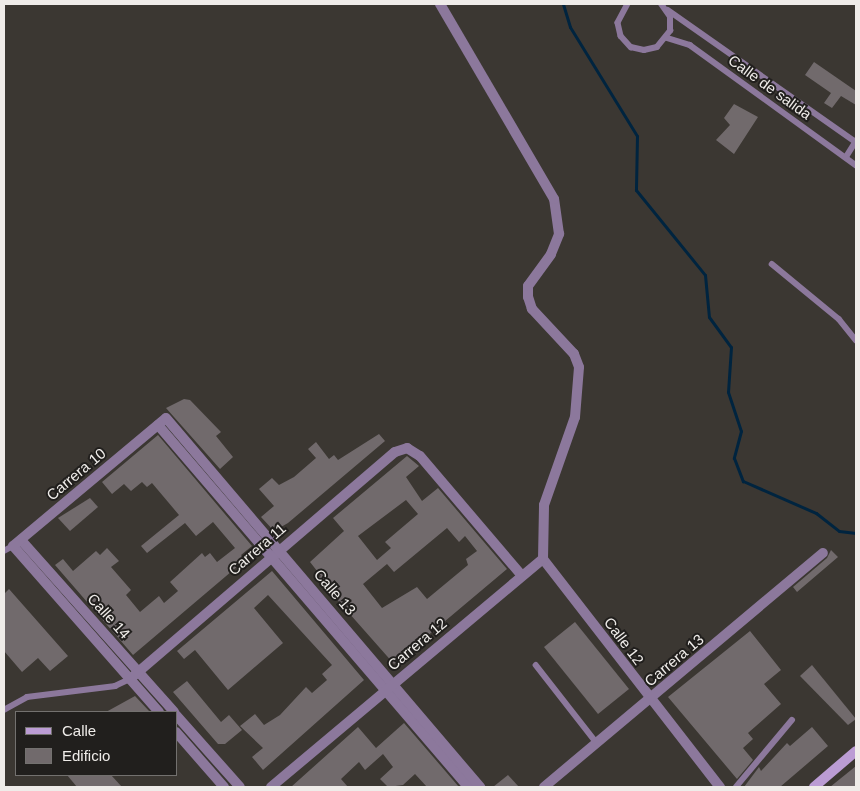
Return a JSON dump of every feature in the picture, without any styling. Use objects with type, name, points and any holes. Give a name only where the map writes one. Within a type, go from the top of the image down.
[{"type":"street","points":[[440,4],[554,199],[558,234],[551,254],[528,286],[528,298],[532,309],[574,354],[579,368],[575,417],[544,506],[543,559]]},
{"type":"street","name":"Carrera 10","points":[[17,543],[166,418]]},
{"type":"street","name":"Calle 13","points":[[166,418],[394,683],[480,787]]},
{"type":"street","name":"Calle 13","points":[[158,425],[468,787]]},
{"type":"street","name":"Carrera 11","points":[[130,679],[279,549],[395,452],[408,448],[420,456],[522,576]]},
{"type":"street","name":"Calle 14","points":[[17,543],[173,711]]},
{"type":"street","name":"Calle 14","points":[[17,543],[158,711]]},
{"type":"street","name":"Carrera 13","points":[[544,787],[823,553]]},
{"type":"street","name":"Carrera 12","points":[[271,787],[543,559]]},
{"type":"street","name":"Calle 12","points":[[543,559],[650,700],[720,787]]},
{"type":"street","name":"Calle 14","points":[[178,716],[240,787]]},
{"type":"street","points":[[178,734],[224,787]]},
{"type":"street","points":[[814,787],[856,750]]},
{"type":"lane","points":[[628,4],[618,23],[621,36],[631,46],[651,49],[667,38],[671,24],[668,10]]},
{"type":"lane","points":[[661,4],[856,142],[846,157]]},
{"type":"lane","name":"Calle de salida","points":[[667,38],[690,44],[856,165]]},
{"type":"lane","points":[[772,264],[839,319],[856,340]]},
{"type":"lane","name":"Carrera 10","points":[[4,551],[17,543]]},
{"type":"lane","points":[[536,665],[597,743]]},
{"type":"lane","points":[[4,710],[27,697],[115,686],[130,679]]},
{"type":"lane","points":[[736,787],[792,720]]},
{"type":"building","points":[[814,62],[856,91],[856,105],[841,96],[832,108],[824,103],[831,93],[805,75]]},
{"type":"building","points":[[734,104],[758,117],[734,154],[716,140],[730,125],[724,118]]},
{"type":"building","points":[[184,399],[190,400],[221,432],[216,436],[233,457],[220,469],[166,408]]},
{"type":"building","points":[[379,434],[385,441],[288,523],[274,531],[261,517],[274,506],[259,489],[272,478],[279,485],[294,477],[316,458],[308,449],[316,442],[329,459],[334,455],[338,460]]},
{"type":"building","points":[[158,435],[252,546],[241,555],[245,560],[133,655],[55,565],[63,559],[73,571],[96,551],[100,555],[107,548],[119,561],[111,567],[131,590],[126,595],[140,612],[159,596],[164,603],[178,591],[170,582],[202,553],[205,557],[210,553],[217,562],[235,548],[213,522],[196,536],[185,523],[147,553],[141,546],[179,515],[152,483],[147,487],[142,482],[131,491],[124,484],[112,494],[102,482]]},
{"type":"building","points":[[407,456],[419,466],[406,477],[422,501],[438,488],[507,569],[394,664],[318,578],[321,576],[310,562],[344,531],[333,518]],"holes":[[[406,500],[418,514],[385,542],[391,548],[377,560],[358,536]],[[447,528],[459,542],[465,536],[477,551],[466,559],[468,565],[427,599],[417,587],[382,608],[363,584],[387,564],[394,572]]]},
{"type":"building","points":[[90,498],[98,507],[70,531],[58,518]]},
{"type":"building","points":[[831,550],[838,557],[797,592],[793,587],[827,558]]},
{"type":"building","points":[[272,571],[364,680],[263,770],[252,757],[263,748],[240,726],[255,714],[264,725],[280,715],[306,687],[312,693],[327,680],[322,674],[332,665],[268,595],[254,608],[283,643],[228,690],[195,650],[184,659],[177,651]]},
{"type":"building","points":[[9,589],[68,656],[50,671],[38,658],[22,672],[4,651],[4,594]]},
{"type":"building","points":[[575,622],[629,689],[598,714],[544,647]]},
{"type":"building","points":[[750,631],[781,670],[764,684],[781,704],[748,733],[753,739],[743,748],[753,760],[737,779],[668,697]]},
{"type":"building","points":[[812,665],[856,719],[848,725],[800,676]]},
{"type":"building","points":[[187,681],[221,722],[229,715],[242,730],[225,744],[218,744],[173,692]]},
{"type":"building","points":[[135,696],[149,711],[108,711]]},
{"type":"building","points":[[404,723],[459,787],[427,787],[415,774],[403,785],[388,787],[380,779],[393,767],[383,754],[365,770],[359,762],[341,779],[348,787],[291,787],[358,727],[376,748]]},
{"type":"building","points":[[812,727],[828,746],[780,787],[744,787],[759,767],[761,771],[787,743],[790,746]]},
{"type":"building","points":[[856,766],[856,787],[830,787]]},
{"type":"building","points":[[508,775],[519,787],[493,787]]},
{"type":"building","points":[[68,776],[112,776],[122,787],[77,787]]},
{"type":"waterway","points":[[563,4],[570,27],[637,136],[636,190],[705,275],[709,317],[731,347],[728,392],[741,431],[734,458],[743,481],[816,513],[839,531],[856,533]]}]
